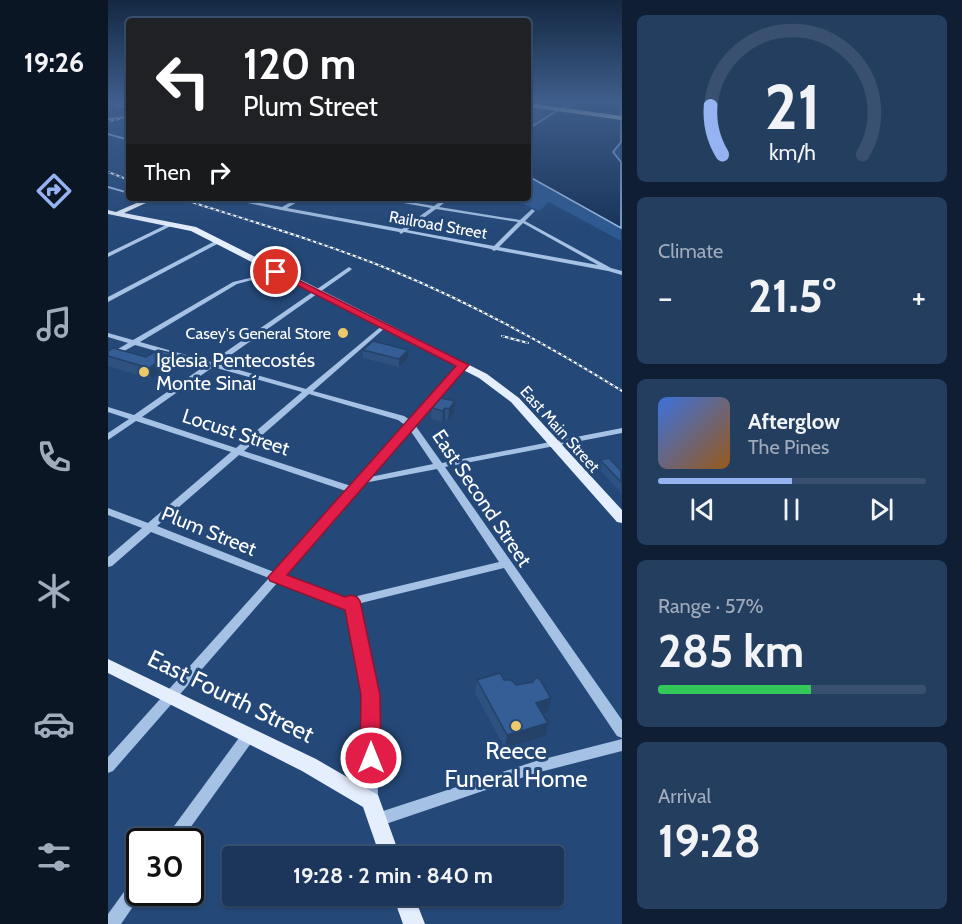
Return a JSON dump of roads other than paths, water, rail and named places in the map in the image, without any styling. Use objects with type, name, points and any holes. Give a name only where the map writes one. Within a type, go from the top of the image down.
[{"type":"main road","points":[[111,214],[140,201]]},
{"type":"main road","name":"East Main Street","points":[[111,214],[193,229],[463,365],[503,389],[621,519]]},
{"type":"main road","name":"East Fourth Street","points":[[108,666],[309,765],[371,801]]},
{"type":"main road","points":[[371,801],[386,846]]},
{"type":"main road","points":[[408,906],[414,924]]},
{"type":"street","points":[[108,187],[126,192]]},
{"type":"street","name":"Railroad Street","points":[[242,201],[609,269]]},
{"type":"street","points":[[281,209],[296,201]]},
{"type":"street","points":[[397,201],[523,222],[609,269],[621,273]]},
{"type":"street","points":[[401,232],[444,201]]},
{"type":"street","points":[[495,249],[532,211]]},
{"type":"street","points":[[108,255],[172,224]]},
{"type":"street","points":[[108,300],[219,241]]},
{"type":"street","points":[[108,437],[349,269]]},
{"type":"street","points":[[108,358],[235,283],[276,272]]},
{"type":"street","points":[[108,563],[384,326]]},
{"type":"street","name":"East Second Street","points":[[108,335],[400,418],[411,425],[621,732]]},
{"type":"street","points":[[108,767],[463,365]]},
{"type":"street","name":"Locust Street","points":[[108,409],[237,452],[358,485]]},
{"type":"street","points":[[358,485],[439,466],[621,430]]},
{"type":"street","name":"Plum Street","points":[[108,511],[344,603],[505,564]]},
{"type":"street","points":[[351,601],[370,695],[371,801]]},
{"type":"street","points":[[181,828],[249,735]]},
{"type":"street","points":[[377,820],[536,767],[621,745]]},
{"type":"street","points":[[110,923],[126,902]]},
{"type":"railway","points":[[108,172],[126,179]]},
{"type":"railway","points":[[188,201],[339,250],[451,296],[566,357],[622,391]]},
{"type":"railway","points":[[502,336],[528,343]]},
{"type":"place","name":"Casey's General Store","points":[[343,333]]},
{"type":"place","name":"Iglesia Pentecostés Monte Sinaí","points":[[144,372]]},
{"type":"place","name":"Reece Funeral Home","points":[[516,726]]}]
